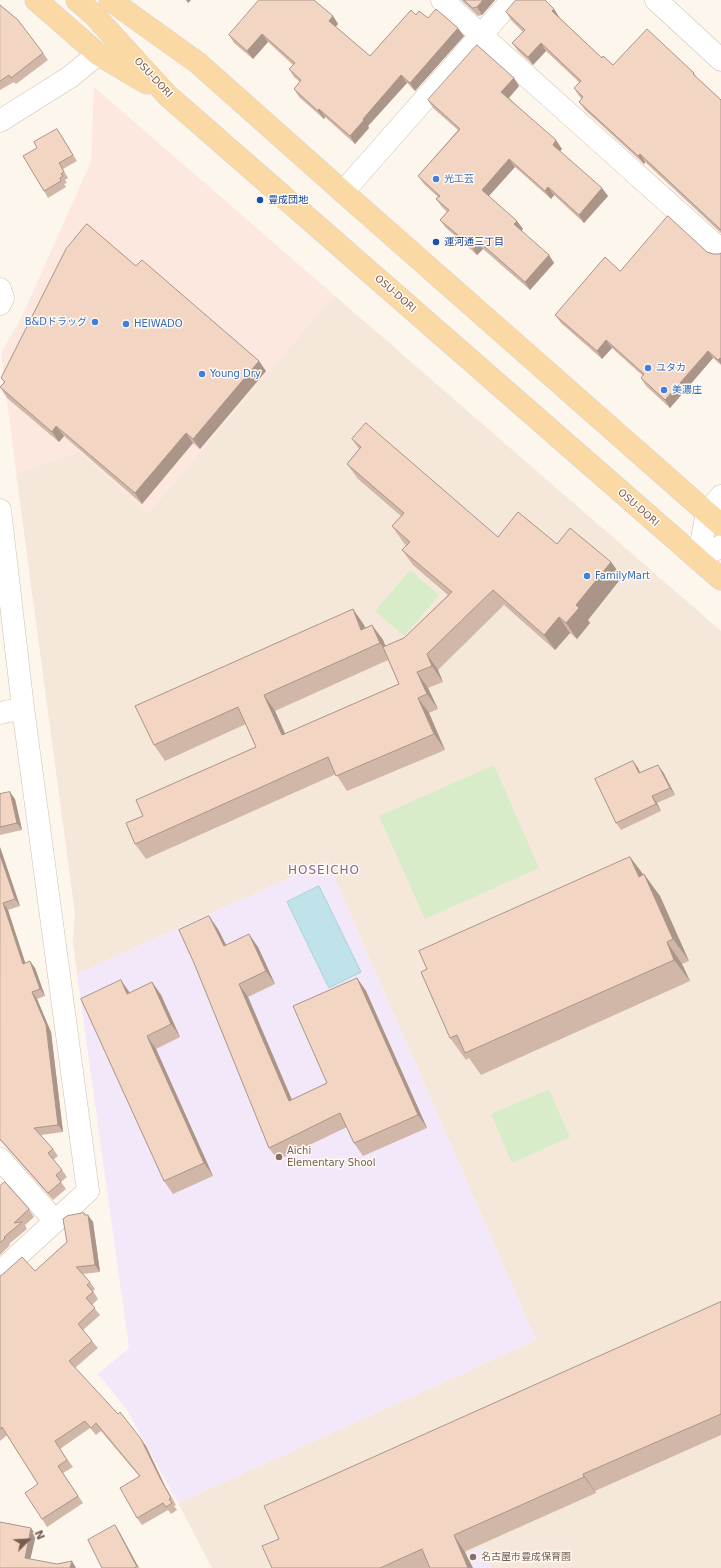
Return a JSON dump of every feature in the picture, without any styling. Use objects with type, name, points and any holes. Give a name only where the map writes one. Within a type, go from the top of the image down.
[{"type":"main road","points":[[36,0],[98,54],[167,95]]},
{"type":"main road","name":"OSU-DORI","points":[[77,0],[93,14],[167,95],[721,579]]},
{"type":"main road","points":[[110,0],[198,63]]},
{"type":"main road","points":[[135,0],[198,63],[714,519]]},
{"type":"street","points":[[442,0],[721,250]]},
{"type":"street","points":[[343,192],[512,0]]},
{"type":"street","points":[[656,0],[721,60]]},
{"type":"street","points":[[0,121],[70,77],[98,54]]},
{"type":"street","points":[[0,290],[3,298],[0,304]]},
{"type":"street","points":[[698,560],[721,496]]},
{"type":"street","points":[[0,510],[23,708],[88,1191],[0,1272]]},
{"type":"street","points":[[698,560],[721,546]]},
{"type":"street","points":[[0,713],[23,708]]},
{"type":"street","points":[[0,1159],[56,1221]]},
{"type":"shaded area","points":[[94,87],[334,295],[148,514],[79,452],[16,473],[1,353],[22,316],[91,162]]},
{"type":"shaded area","points":[[334,295],[721,631],[721,1568],[212,1568],[178,1503],[536,1340],[327,861],[77,974],[73,941],[75,914],[16,473],[79,452],[148,513]]},
{"type":"shaded area","name":"Aichi Elementary Shool","points":[[327,861],[536,1340],[178,1503],[127,1410],[98,1374],[129,1348],[77,974]]},
{"type":"shaded area","name":"名古屋市豊成保育園","points":[[482,1547],[491,1568],[435,1568]]},
{"type":"green space","points":[[410,570],[439,595],[404,636],[375,611]]},
{"type":"green space","points":[[494,765],[539,868],[425,919],[379,816]]},
{"type":"green space","points":[[549,1089],[570,1137],[512,1163],[491,1114]]},
{"type":"water","points":[[319,886],[361,972],[329,988],[287,902]]},
{"type":"building","points":[[259,0],[314,0],[333,16],[329,21],[370,56],[411,10],[416,15],[419,11],[428,18],[436,9],[458,28],[410,83],[401,75],[350,136],[319,109],[318,111],[294,89],[301,80],[289,69],[295,63],[262,34],[247,51],[229,35]]},
{"type":"building","points":[[464,0],[483,0],[477,7],[473,8]]},
{"type":"building","points":[[516,0],[545,0],[554,9],[552,11],[602,58],[603,56],[613,65],[647,29],[721,100],[721,230],[640,154],[638,156],[579,102],[583,97],[574,88],[581,81],[541,43],[528,57],[512,43],[525,30],[506,12]]},
{"type":"building","points":[[0,5],[18,20],[43,53],[11,78],[9,75],[0,81]]},
{"type":"building","points":[[477,45],[514,78],[501,92],[556,140],[553,145],[602,188],[579,215],[548,187],[545,191],[509,159],[482,190],[517,221],[514,224],[549,255],[525,282],[477,240],[472,247],[440,220],[449,210],[436,199],[440,196],[418,176],[460,129],[428,100]]},
{"type":"building","points":[[57,129],[73,155],[59,163],[64,172],[61,174],[63,176],[60,178],[61,181],[44,191],[23,156],[37,148],[34,142]]},
{"type":"building","points":[[668,216],[707,252],[713,254],[721,253],[721,359],[720,358],[718,360],[708,351],[665,400],[641,378],[644,374],[606,340],[597,351],[555,315],[605,257],[620,271]]},
{"type":"building","name":"HEIWADO","points":[[87,224],[136,266],[142,260],[259,361],[193,439],[186,433],[135,493],[56,426],[52,432],[0,387],[5,382],[1,378],[66,249]]},
{"type":"building","points":[[366,423],[498,537],[518,512],[557,544],[570,528],[611,562],[576,605],[579,608],[566,623],[559,617],[544,635],[493,590],[427,654],[432,666],[417,672],[427,694],[418,698],[434,734],[336,776],[328,757],[135,844],[126,823],[143,816],[136,800],[256,747],[238,707],[154,745],[135,706],[353,609],[361,630],[372,625],[380,643],[264,695],[282,735],[399,684],[383,647],[404,638],[452,592],[402,550],[410,542],[392,526],[404,513],[347,464],[361,447],[352,439]]},
{"type":"building","points":[[633,761],[639,773],[658,765],[670,788],[652,796],[656,804],[616,823],[595,779]]},
{"type":"building","points":[[10,792],[17,823],[0,827],[0,794]]},
{"type":"building","points":[[0,855],[15,899],[3,903],[23,964],[30,961],[40,989],[32,992],[46,1025],[58,1125],[34,1128],[53,1149],[48,1153],[62,1170],[56,1175],[61,1182],[48,1193],[0,1139]]},
{"type":"building","points":[[630,857],[639,877],[644,874],[673,939],[667,942],[674,960],[465,1053],[457,1035],[450,1038],[421,972],[427,969],[419,951]]},
{"type":"building","points":[[209,916],[224,946],[249,934],[266,971],[239,984],[289,1101],[327,1083],[293,1006],[357,978],[418,1115],[354,1143],[340,1113],[269,1148],[194,963],[179,930]]},
{"type":"building","points":[[121,980],[127,994],[152,982],[171,1024],[147,1036],[204,1163],[164,1181],[81,999]]},
{"type":"building","points":[[5,1182],[29,1209],[14,1223],[22,1222],[4,1237],[5,1238],[0,1243],[0,1186]]},
{"type":"building","points":[[84,1213],[85,1215],[88,1215],[95,1265],[76,1267],[90,1282],[87,1285],[93,1292],[86,1298],[95,1308],[78,1324],[92,1341],[69,1361],[118,1414],[120,1412],[141,1439],[171,1498],[169,1499],[172,1503],[166,1507],[163,1503],[137,1518],[120,1488],[140,1476],[96,1423],[91,1428],[85,1421],[55,1441],[67,1460],[58,1466],[78,1496],[42,1519],[25,1493],[38,1484],[2,1427],[0,1429],[0,1276],[22,1257],[35,1271],[67,1242],[63,1219],[67,1216]]},
{"type":"building","points":[[721,1302],[721,1414],[583,1474],[584,1477],[454,1535],[468,1568],[430,1568],[422,1549],[380,1568],[272,1568],[262,1546],[279,1539],[264,1506]]},
{"type":"building","points":[[0,1522],[31,1528],[25,1558],[57,1564],[72,1561],[70,1568],[0,1568]]},
{"type":"building","points":[[115,1525],[137,1567],[102,1568],[88,1540]]},
{"type":"place","name":"光工芸","points":[[436,179]]},
{"type":"place","name":"豊成団地","points":[[260,200]]},
{"type":"place","name":"運河通三丁目","points":[[436,242]]},
{"type":"place","name":"B&Dドラッグ","points":[[95,322]]},
{"type":"place","name":"HEIWADO","points":[[126,324]]},
{"type":"place","name":"ユタカ","points":[[648,368]]},
{"type":"place","name":"Young Dry","points":[[202,374]]},
{"type":"place","name":"美濃庄","points":[[664,390]]},
{"type":"place","name":"FamilyMart","points":[[587,576]]},
{"type":"place","name":"Aichi Elementary Shool","points":[[279,1157]]},
{"type":"place","name":"名古屋市豊成保育園","points":[[473,1557]]},
{"type":"district","name":"HOSEICHO","points":[[324,871]]}]
